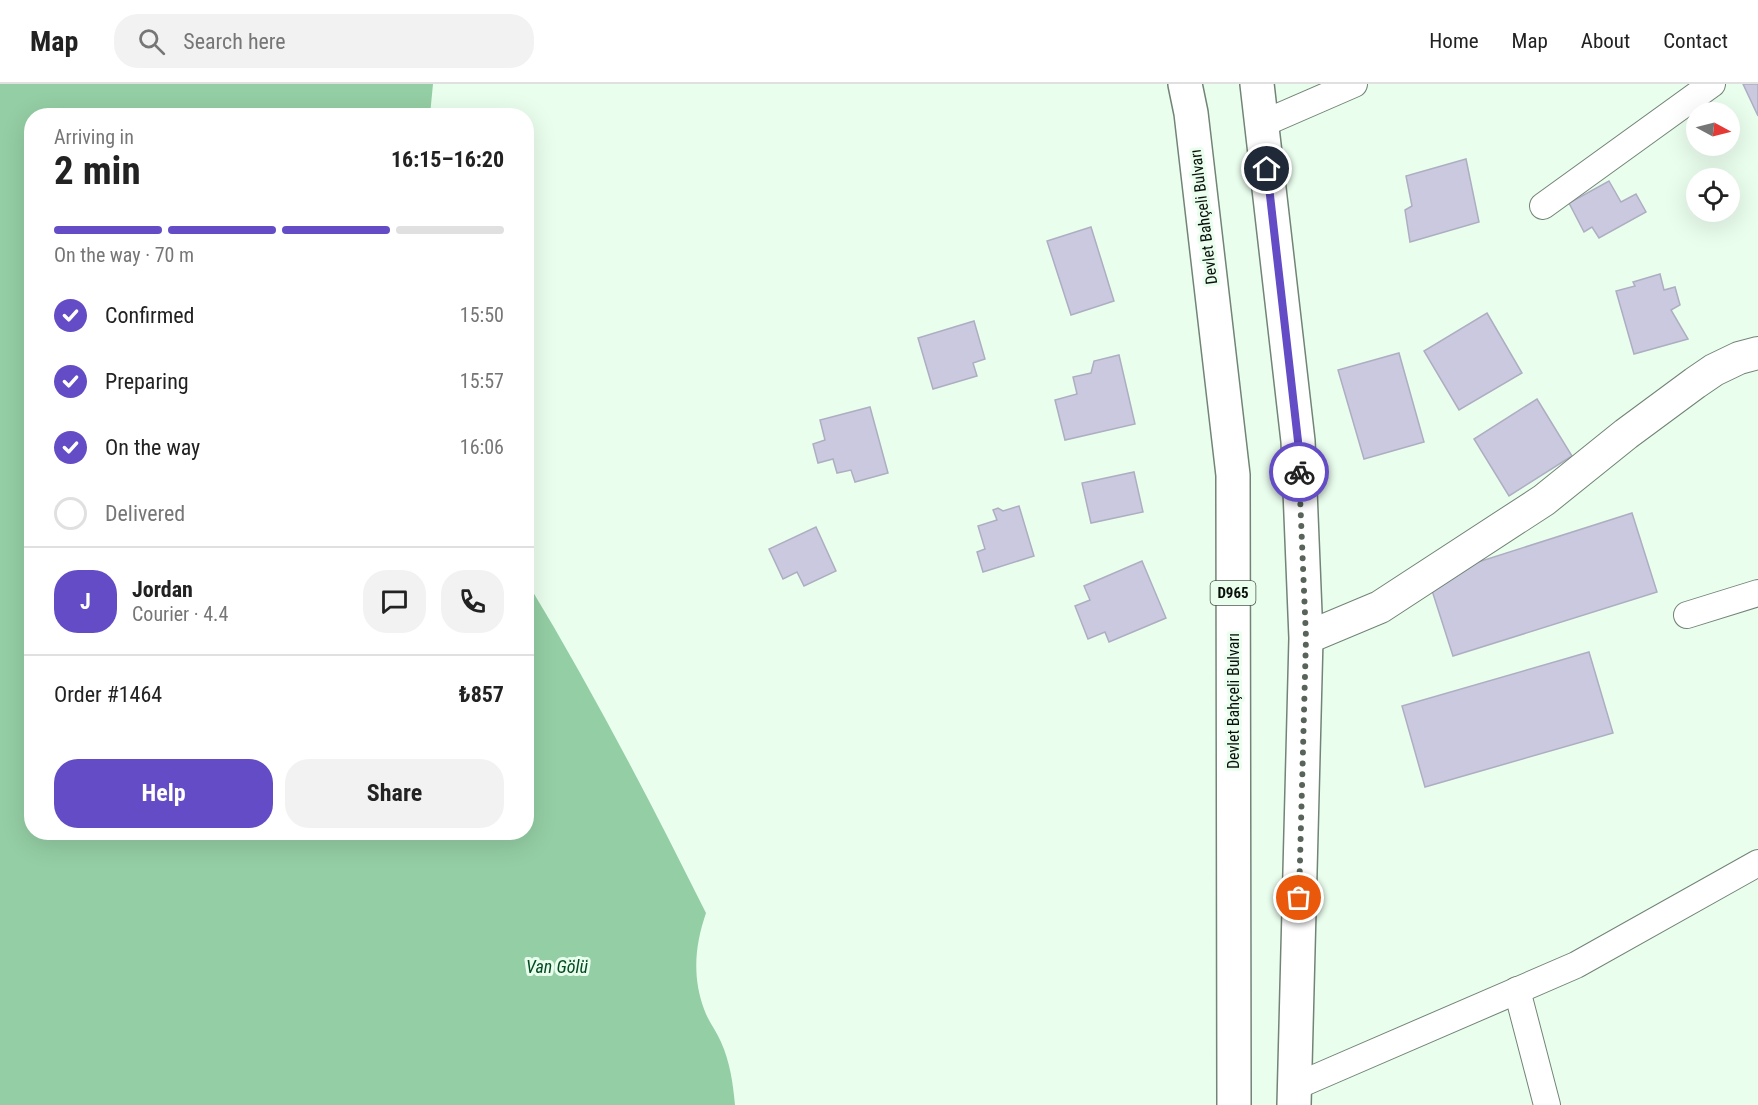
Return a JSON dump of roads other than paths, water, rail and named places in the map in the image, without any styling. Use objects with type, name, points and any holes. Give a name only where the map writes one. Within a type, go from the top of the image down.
[{"type":"highway","name":"Devlet Bahçeli Bulvarı","points":[[1185,84],[1191,113],[1233,475],[1234,1105]]},
{"type":"highway","points":[[1257,84],[1298,441],[1306,638],[1294,1096]]},
{"type":"street","points":[[1262,124],[1354,84]]},
{"type":"street","points":[[1543,206],[1712,84]]},
{"type":"street","points":[[1306,638],[1380,606],[1544,500],[1626,434],[1714,370],[1739,358],[1758,353]]},
{"type":"street","points":[[1687,615],[1758,593]]},
{"type":"street","points":[[1294,1096],[1576,964],[1758,863]]},
{"type":"street","points":[[1517,990],[1547,1105]]},
{"type":"water","name":"Van Gölü","points":[[0,84],[433,84],[431,108],[24,108],[24,840],[534,840],[534,594],[620,746],[706,913],[697,949],[696,973],[700,997],[727,1057],[735,1105],[0,1105]]}]
